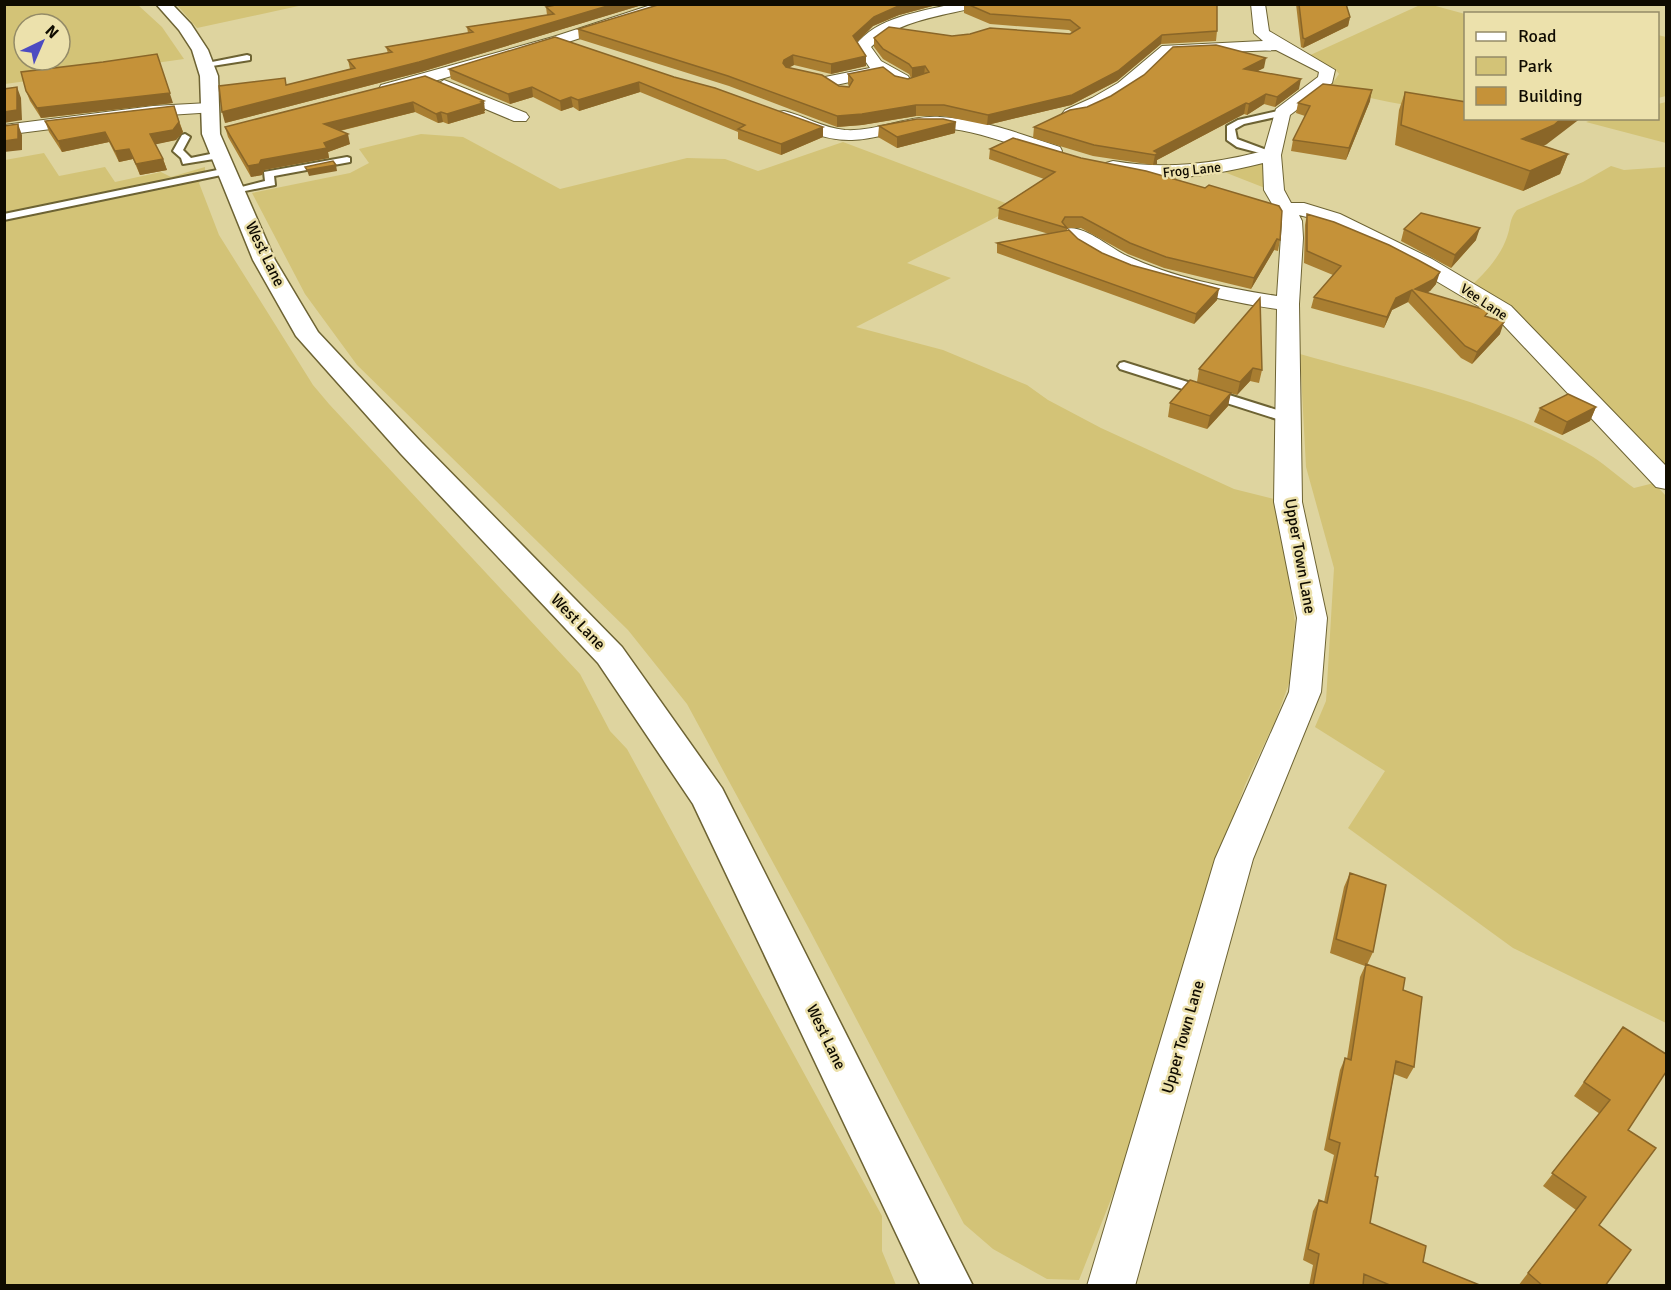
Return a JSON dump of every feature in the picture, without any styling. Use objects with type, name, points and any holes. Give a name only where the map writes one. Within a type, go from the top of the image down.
[{"type":"street","name":"West Lane","points":[[163,4],[185,27],[215,127],[264,260],[308,336],[411,448],[610,655],[709,798],[948,1286]]},
{"type":"street","points":[[609,8],[634,9],[646,4]]},
{"type":"street","points":[[373,92],[559,40],[671,4]]},
{"type":"street","points":[[909,82],[875,64],[863,46],[869,38],[908,21],[972,4]]},
{"type":"street","points":[[1258,4],[1262,33],[1279,45],[1327,70],[1326,79],[1282,113]]},
{"type":"street","points":[[944,12],[965,21]]},
{"type":"street","points":[[888,30],[909,34]]},
{"type":"street","points":[[559,40],[589,49]]},
{"type":"street","points":[[1071,114],[1094,105],[1143,73],[1160,52],[1168,49],[1279,45]]},
{"type":"street","points":[[812,76],[837,86],[885,70]]},
{"type":"street","points":[[428,78],[520,117]]},
{"type":"street","points":[[763,108],[835,134],[854,135],[914,123],[941,122],[999,134],[1071,157]]},
{"type":"street","points":[[4,130],[153,111],[215,127]]},
{"type":"street","name":"Upper Town Lane","points":[[1111,1286],[1234,859],[1305,692],[1312,618],[1288,502],[1288,304],[1293,238],[1292,221],[1273,198],[1272,155],[1282,113]]},
{"type":"street","name":"Frog Lane","points":[[1098,164],[1150,173],[1173,174],[1208,171],[1272,155]]},
{"type":"street","points":[[1208,171],[1237,182]]},
{"type":"street","name":"Vee Lane","points":[[1273,198],[1333,218],[1424,264],[1503,311],[1666,481]]},
{"type":"street","points":[[1074,242],[1169,278],[1245,298],[1288,304]]},
{"type":"lane","points":[[4,217],[215,127],[247,58]]},
{"type":"lane","points":[[1272,155],[1240,145],[1232,140],[1230,128],[1241,122],[1282,113]]},
{"type":"lane","points":[[215,127],[272,183],[268,174],[347,160]]},
{"type":"lane","points":[[1124,366],[1288,418]]},
{"type":"green space","points":[[4,5],[138,5],[162,27],[184,59],[5,84]]},
{"type":"green space","points":[[177,5],[303,5],[197,28]]},
{"type":"green space","points":[[1420,5],[1432,5],[1464,14],[1464,109],[1435,109],[1398,104],[1330,87],[1339,74],[1334,68],[1306,57]]},
{"type":"green space","points":[[1659,35],[1666,37],[1666,96],[1659,98]]},
{"type":"green space","points":[[1666,102],[1666,143],[1586,122],[1591,120],[1659,120],[1659,104]]},
{"type":"green space","points":[[421,134],[463,137],[560,189],[687,158],[725,159],[758,171],[843,142],[1016,207],[907,263],[951,278],[856,327],[943,350],[1027,385],[1048,400],[1101,428],[1234,489],[1278,500],[1295,622],[1291,678],[1276,719],[1245,785],[1217,863],[1136,1136],[1079,1280],[1047,1279],[993,1249],[964,1224],[807,925],[687,704],[628,630],[357,365],[305,294],[252,193],[350,173],[369,163],[359,149]]},
{"type":"green space","points":[[44,153],[59,176],[105,167],[115,182],[161,172],[171,177],[205,167],[205,175],[199,183],[219,235],[313,385],[580,674],[610,731],[627,749],[882,1216],[882,1251],[896,1285],[5,1286],[5,160]]},
{"type":"green space","points":[[1267,161],[1265,188],[1219,170]]},
{"type":"green space","points":[[1611,166],[1624,170],[1666,167],[1666,471],[1572,373],[1473,284],[1497,257],[1517,210],[1583,182]]},
{"type":"green space","points":[[1300,354],[1450,396],[1524,422],[1593,457],[1634,488],[1654,483],[1666,496],[1666,1023],[1513,948],[1348,828],[1385,771],[1315,727],[1326,701],[1334,568],[1306,467]]},
{"type":"building","points":[[560,4],[614,4],[419,62],[222,112],[219,86],[285,78],[286,85],[355,68],[348,60],[392,52],[386,47],[473,32],[467,27],[554,14],[546,7]]},
{"type":"building","points":[[661,4],[903,4],[874,17],[853,36],[866,56],[831,64],[793,55],[784,60],[786,67],[822,75],[839,86],[849,87],[853,80],[848,74],[883,67],[895,76],[908,79],[929,72],[925,66],[912,68],[883,49],[874,38],[889,27],[952,36],[990,28],[1070,34],[1080,28],[1070,20],[990,14],[967,4],[1217,4],[1217,31],[1162,35],[1118,71],[1072,95],[988,115],[944,105],[916,105],[837,116],[728,76],[578,29]]},
{"type":"building","points":[[1299,4],[1346,4],[1350,17],[1305,39],[1303,38]]},
{"type":"building","points":[[555,37],[674,77],[715,88],[823,127],[781,144],[738,129],[745,125],[639,82],[578,100],[571,97],[560,101],[532,87],[508,94],[449,69]]},
{"type":"building","points":[[1216,45],[1266,58],[1244,69],[1301,79],[1277,97],[1266,94],[1249,104],[1246,103],[1154,151],[1158,153],[1155,155],[1094,145],[1034,127],[1070,110],[1087,107],[1111,96],[1144,75],[1173,47]]},
{"type":"building","points":[[157,54],[170,93],[37,108],[26,91],[21,72],[72,72],[72,66]]},
{"type":"building","points":[[425,76],[484,101],[447,114],[441,112],[436,114],[413,102],[324,124],[348,134],[324,143],[327,148],[261,160],[259,164],[248,166],[225,127]]},
{"type":"building","points":[[1323,84],[1372,90],[1349,148],[1293,140],[1310,106],[1298,103]]},
{"type":"building","points":[[17,87],[17,110],[4,112],[4,89]]},
{"type":"building","points":[[1405,92],[1464,102],[1464,120],[1560,120],[1554,125],[1522,139],[1568,154],[1530,171],[1401,125]]},
{"type":"building","points":[[174,106],[179,122],[173,130],[150,134],[163,159],[136,164],[129,149],[115,151],[105,132],[58,141],[45,121]]},
{"type":"building","points":[[917,119],[943,119],[956,122],[897,137],[879,126]]},
{"type":"building","points":[[18,124],[18,139],[4,141],[4,126]]},
{"type":"building","points":[[1013,138],[1081,158],[1146,171],[1205,188],[1209,185],[1279,206],[1282,211],[1280,240],[1277,239],[1254,278],[1166,257],[1130,243],[1082,217],[1065,217],[1062,222],[1067,228],[999,208],[1055,172],[990,149]]},
{"type":"building","points":[[333,161],[336,165],[307,170],[305,167]]},
{"type":"building","points":[[1421,213],[1480,228],[1455,255],[1404,229]]},
{"type":"building","points":[[1307,214],[1334,222],[1389,245],[1440,272],[1434,279],[1415,289],[1489,311],[1485,316],[1504,322],[1477,352],[1465,346],[1412,290],[1396,298],[1387,317],[1314,297],[1341,266],[1307,251]]},
{"type":"building","points":[[1069,230],[1078,239],[1102,253],[1131,265],[1219,289],[1196,314],[997,243]]},
{"type":"building","points":[[1260,298],[1262,370],[1253,368],[1240,382],[1199,369]]},
{"type":"building","points":[[1190,380],[1231,393],[1210,416],[1170,403]]},
{"type":"building","points":[[1568,394],[1596,407],[1567,422],[1540,408]]},
{"type":"building","points":[[1350,873],[1386,885],[1373,952],[1336,939]]},
{"type":"building","points":[[1366,964],[1405,978],[1403,990],[1422,997],[1414,1067],[1396,1061],[1375,1176],[1378,1177],[1370,1223],[1426,1246],[1423,1262],[1482,1286],[1392,1286],[1364,1274],[1363,1286],[1313,1286],[1319,1254],[1308,1249],[1319,1200],[1327,1203],[1340,1143],[1329,1139],[1345,1058],[1351,1060]]},
{"type":"building","points":[[1623,1027],[1666,1054],[1666,1072],[1628,1130],[1656,1148],[1599,1225],[1631,1250],[1605,1286],[1543,1286],[1528,1273],[1586,1197],[1552,1173],[1610,1100],[1584,1082]]}]
